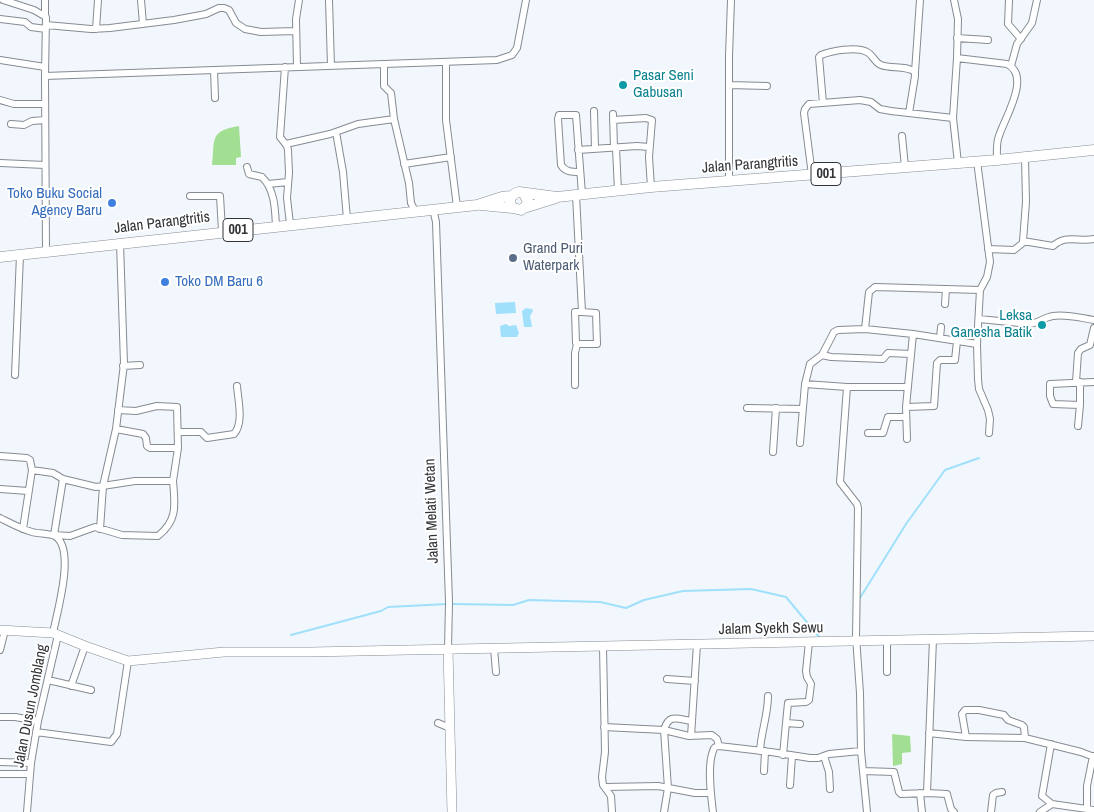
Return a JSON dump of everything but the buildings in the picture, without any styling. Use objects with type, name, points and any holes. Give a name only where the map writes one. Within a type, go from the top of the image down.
[{"type":"main road","name":"Jalan Parangtritis","points":[[524,194],[557,197],[650,187],[997,160],[1094,150]]},
{"type":"main road","name":"001","points":[[512,196],[516,193],[524,194]]},
{"type":"main road","points":[[512,196],[510,201],[519,208],[528,201],[524,194]]},
{"type":"main road","name":"Jalan Parangtritis","points":[[477,205],[502,197],[512,196]]},
{"type":"main road","name":"Jalan Parangtritis","points":[[0,257],[433,209],[477,205],[519,208],[557,197]]},
{"type":"street","points":[[3,0],[23,6],[45,16]]},
{"type":"street","points":[[45,0],[46,252]]},
{"type":"street","points":[[96,29],[98,0]]},
{"type":"street","points":[[141,0],[143,24]]},
{"type":"street","points":[[218,0],[219,8]]},
{"type":"street","points":[[297,67],[296,31],[298,0]]},
{"type":"street","points":[[329,0],[331,66]]},
{"type":"street","points":[[45,76],[497,60],[512,55],[517,48],[526,0]]},
{"type":"street","points":[[729,181],[731,0]]},
{"type":"street","points":[[909,113],[916,76],[914,72],[920,0]]},
{"type":"street","points":[[954,0],[957,16],[957,58],[953,118],[958,163]]},
{"type":"street","points":[[1009,0],[1008,24],[1021,39]]},
{"type":"street","points":[[997,160],[998,138],[1013,103],[1017,85],[1017,78],[1011,66],[1017,44],[1032,23],[1037,0]]},
{"type":"street","points":[[0,19],[24,22],[31,27],[96,29],[206,14],[219,8],[227,9],[239,26],[248,30],[261,32],[296,31]]},
{"type":"street","points":[[957,38],[988,40]]},
{"type":"street","points":[[823,102],[819,57],[823,54],[844,50],[863,51],[870,54],[879,64],[910,69],[914,72]]},
{"type":"street","points":[[957,58],[1011,66]]},
{"type":"street","points":[[0,60],[45,67]]},
{"type":"street","points":[[446,62],[446,120],[458,207]]},
{"type":"street","points":[[384,64],[384,86],[391,93],[394,119],[409,182],[411,203],[415,211]]},
{"type":"street","points":[[285,68],[280,137],[286,144],[289,157],[286,198],[290,224]]},
{"type":"street","points":[[214,70],[215,98]]},
{"type":"street","points":[[729,86],[767,86]]},
{"type":"street","points":[[0,100],[14,104],[45,104]]},
{"type":"street","points":[[812,175],[805,109],[809,104],[860,100],[871,102],[880,108],[953,118]]},
{"type":"street","points":[[594,111],[595,149]]},
{"type":"street","points":[[580,172],[569,172],[562,168],[559,115],[576,115],[580,172],[582,312]]},
{"type":"street","points":[[618,191],[613,117],[646,118],[652,120],[649,147],[650,187]]},
{"type":"street","points":[[286,144],[336,132],[358,124],[394,119]]},
{"type":"street","points":[[11,124],[24,126],[32,121],[45,120]]},
{"type":"street","points":[[336,132],[343,172],[347,218]]},
{"type":"street","points":[[902,136],[905,167]]},
{"type":"street","points":[[578,150],[637,146],[649,147]]},
{"type":"street","points":[[404,164],[450,157]]},
{"type":"street","points":[[1024,242],[1026,202],[1025,157]]},
{"type":"street","points":[[977,161],[989,269],[980,290],[977,344],[978,379],[979,389],[990,419],[989,433]]},
{"type":"street","points":[[0,163],[46,165]]},
{"type":"street","points":[[247,167],[249,174],[262,177],[268,184],[274,200],[276,226]]},
{"type":"street","points":[[268,184],[288,182]]},
{"type":"street","points":[[190,196],[220,196],[222,231]]},
{"type":"street","name":"Jalan Melati Wetan","points":[[433,209],[436,222],[449,602],[448,649],[452,812]]},
{"type":"street","points":[[988,249],[1014,250],[1024,242],[1053,246],[1060,240],[1094,239]]},
{"type":"street","points":[[100,529],[103,486],[116,429],[123,366],[120,243]]},
{"type":"street","points":[[15,375],[20,254]]},
{"type":"street","points":[[865,329],[869,292],[875,287],[980,290]]},
{"type":"street","points":[[945,304],[946,289]]},
{"type":"street","points":[[575,385],[575,353],[577,344],[575,312],[596,313],[598,343],[577,344]]},
{"type":"street","points":[[979,319],[1033,323],[1050,316],[1058,316],[1094,320]]},
{"type":"street","points":[[940,338],[941,326]]},
{"type":"street","points":[[1078,426],[1080,405],[1078,353],[1081,349],[1090,345],[1094,328]]},
{"type":"street","points":[[800,444],[805,384],[810,364],[822,355],[834,332],[838,330],[865,329],[977,344]]},
{"type":"street","points":[[907,439],[906,407],[913,334]]},
{"type":"street","points":[[906,407],[934,406],[937,362],[940,360],[955,360],[957,341]]},
{"type":"street","points":[[822,355],[884,359],[888,353],[911,354]]},
{"type":"street","points":[[123,366],[140,365]]},
{"type":"street","points":[[1080,405],[1053,404],[1050,400],[1049,385],[1051,383],[1094,382]]},
{"type":"street","points":[[805,384],[848,388],[908,387]]},
{"type":"street","points":[[178,432],[201,432],[207,438],[234,434],[238,429],[239,421],[236,386]]},
{"type":"street","points":[[848,388],[840,482],[858,508],[856,639],[860,693],[861,751],[867,812]]},
{"type":"street","points":[[0,518],[34,533],[54,536],[67,536],[88,528],[122,535],[158,536],[169,526],[174,513],[173,481],[178,448],[177,407],[156,406],[136,411],[118,410]]},
{"type":"street","points":[[747,408],[803,409]]},
{"type":"street","points":[[774,452],[776,408]]},
{"type":"street","points":[[868,433],[883,433],[888,417],[906,417]]},
{"type":"street","points":[[116,429],[143,434],[148,447],[178,448]]},
{"type":"street","points":[[0,456],[27,458],[30,460],[32,470],[23,529]]},
{"type":"street","points":[[32,470],[53,473],[90,486],[103,486],[135,480],[173,481]]},
{"type":"street","points":[[54,536],[63,478]]},
{"type":"street","points":[[0,489],[28,491]]},
{"type":"street","name":"Jalan Dusun Jomblang","points":[[27,812],[31,763],[38,721],[48,680],[66,558],[61,541],[54,536]]},
{"type":"street","points":[[0,650],[2,630],[55,634],[128,661],[117,734],[113,741],[36,732]]},
{"type":"street","name":"Jalam Syekh Sewu","points":[[128,661],[224,652],[310,652],[809,642],[856,639],[1094,636]]},
{"type":"street","points":[[927,792],[932,639]]},
{"type":"street","points":[[887,640],[887,672]]},
{"type":"street","points":[[783,755],[789,703],[806,702],[809,700],[812,684],[807,677],[806,671],[809,642]]},
{"type":"street","points":[[691,736],[697,644]]},
{"type":"street","points":[[71,686],[85,646]]},
{"type":"street","points":[[603,646],[605,752],[602,777],[605,787],[611,796],[612,812]]},
{"type":"street","points":[[494,648],[496,672]]},
{"type":"street","points":[[667,679],[695,681]]},
{"type":"street","points":[[48,680],[91,690]]},
{"type":"street","points":[[764,771],[761,737],[767,717],[768,696]]},
{"type":"street","points":[[966,737],[962,714],[965,710],[979,710],[1004,715],[1008,720],[1022,725],[1025,738]]},
{"type":"street","points":[[0,717],[15,717],[38,721]]},
{"type":"street","points":[[664,812],[668,788],[664,730],[669,719],[692,721]]},
{"type":"street","points":[[438,723],[450,728]]},
{"type":"street","points":[[786,723],[800,724]]},
{"type":"street","points":[[604,727],[664,730],[691,736],[714,736],[717,738],[718,746]]},
{"type":"street","points":[[929,732],[966,737],[1025,738],[1051,744],[1093,756],[1087,786],[1090,809],[1052,804],[1042,796],[1051,744]]},
{"type":"street","points":[[718,746],[810,758],[818,758],[828,754],[861,751]]},
{"type":"street","points":[[713,812],[711,793],[713,751],[718,746]]},
{"type":"street","points":[[790,786],[792,756]]},
{"type":"street","points":[[824,756],[829,772],[830,789]]},
{"type":"street","points":[[0,762],[31,763]]},
{"type":"street","points":[[864,771],[893,771],[896,774],[900,793],[920,794],[927,792],[947,794],[951,809],[954,812]]},
{"type":"street","points":[[0,774],[30,774]]},
{"type":"street","points":[[605,787],[642,785],[695,793],[711,793]]},
{"type":"street","points":[[991,812],[993,795],[996,792],[1002,792]]},
{"type":"street","points":[[920,794],[922,812]]},
{"type":"street","points":[[1040,812],[1052,804]]},
{"type":"green space","points":[[239,126],[241,157],[236,158],[236,165],[212,165],[215,138],[218,134],[229,128]]},
{"type":"green space","points":[[892,734],[910,736],[911,752],[902,753],[902,764],[893,766]]},
{"type":"water","points":[[515,302],[516,313],[496,314],[495,303]]},
{"type":"water","points":[[526,308],[533,311],[530,316],[532,327],[524,327],[522,311]]},
{"type":"water","points":[[506,324],[509,326],[516,325],[519,333],[517,337],[501,337],[500,326]]},
{"type":"waterway","points":[[860,598],[906,524],[945,470],[979,458]]},
{"type":"waterway","points":[[452,604],[513,605],[529,600],[600,602],[626,608],[644,600],[683,591],[751,589],[786,597],[820,638]]},
{"type":"waterway","points":[[291,635],[381,611],[388,607],[447,604]]},
{"type":"place","name":"Pasar Seni Gabusan","points":[[623,85]]},
{"type":"place","name":"Toko Buku Social Agency Baru","points":[[112,203]]},
{"type":"place","name":"Grand Puri Waterpark","points":[[513,258]]},
{"type":"place","name":"Toko DM Baru 6","points":[[165,282]]},
{"type":"place","name":"Leksa Ganesha Batik","points":[[1042,325]]}]
